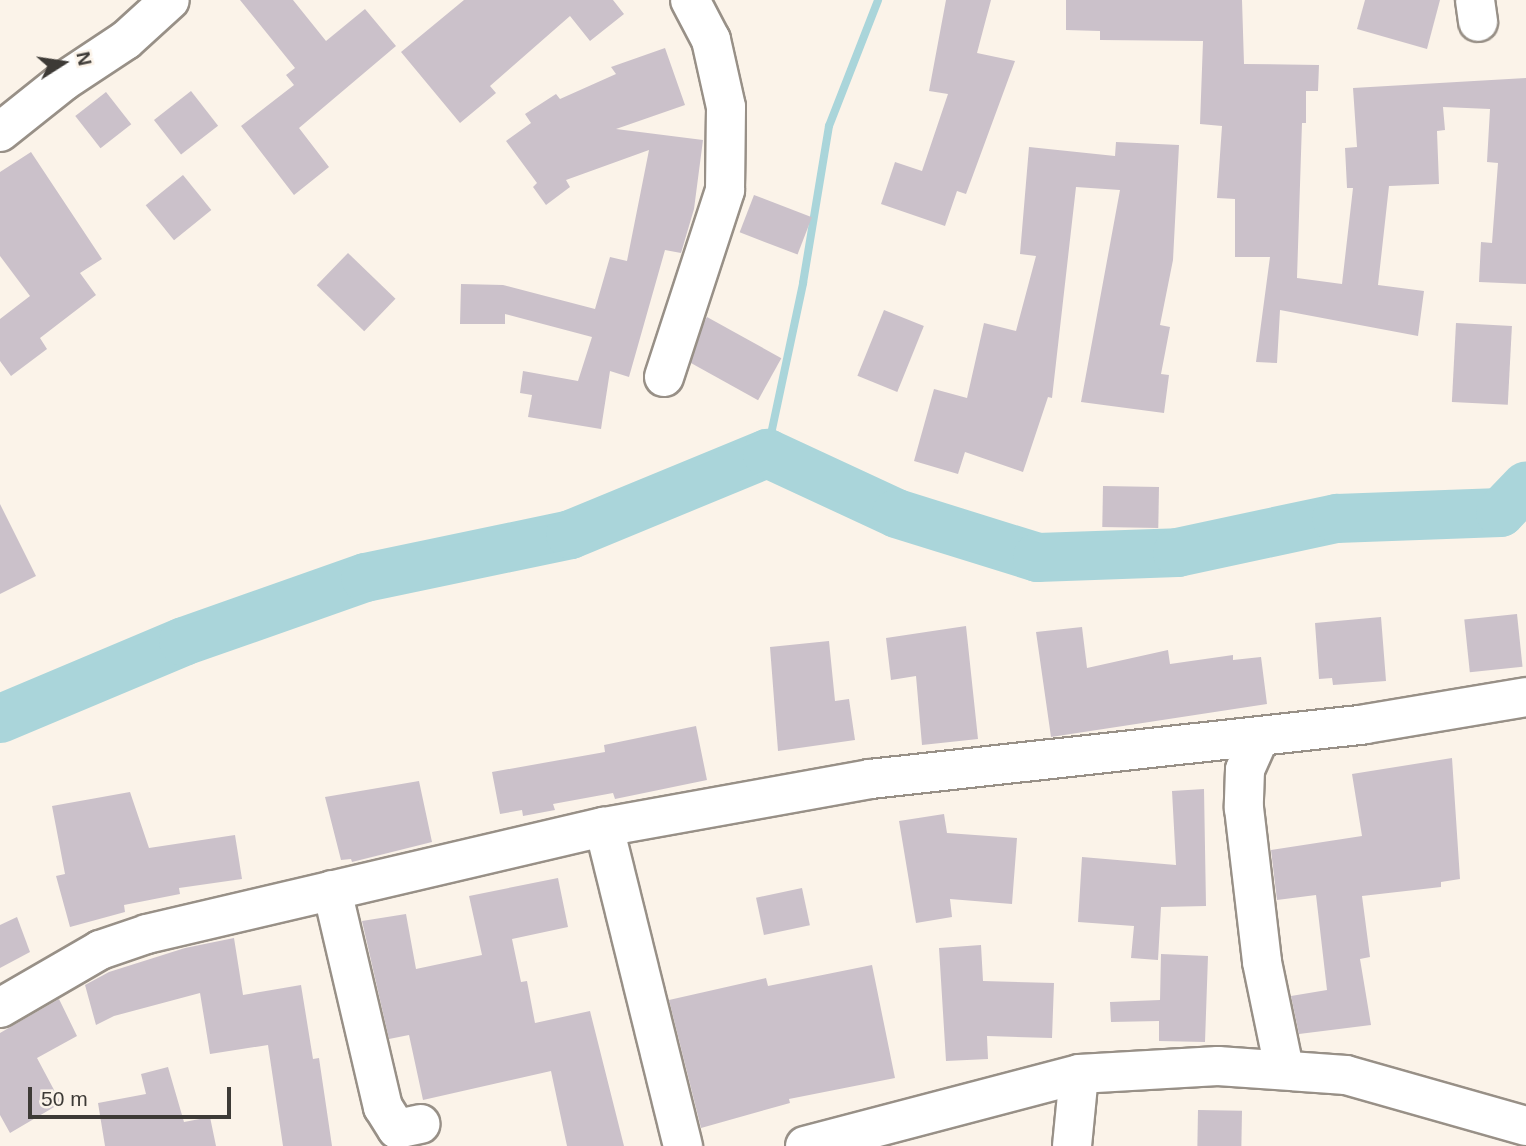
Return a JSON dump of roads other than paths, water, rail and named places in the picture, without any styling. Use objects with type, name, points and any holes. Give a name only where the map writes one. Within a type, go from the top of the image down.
[{"type":"street","points":[[0,132],[64,80],[126,40],[170,0]]},
{"type":"street","points":[[664,377],[726,190],[726,107],[711,40],[690,0]]},
{"type":"street","points":[[0,1008],[100,950],[146,934],[604,827],[870,779],[1260,736],[1526,697]]},
{"type":"street","points":[[1260,736],[1245,769],[1244,808],[1260,950],[1284,1068]]},
{"type":"street","points":[[604,827],[683,1146]]},
{"type":"street","points":[[332,890],[383,1107],[397,1129],[419,1124]]},
{"type":"street","points":[[805,1146],[1079,1074],[1284,1068],[1346,1075],[1526,1126]]},
{"type":"street","points":[[1072,1146],[1079,1074]]},
{"type":"waterway","points":[[767,453],[803,283],[829,126],[878,0]]},
{"type":"waterway","points":[[0,718],[183,641],[365,577],[570,534],[767,453],[896,513],[1037,557],[1177,552],[1336,518],[1500,512],[1526,485]]}]
